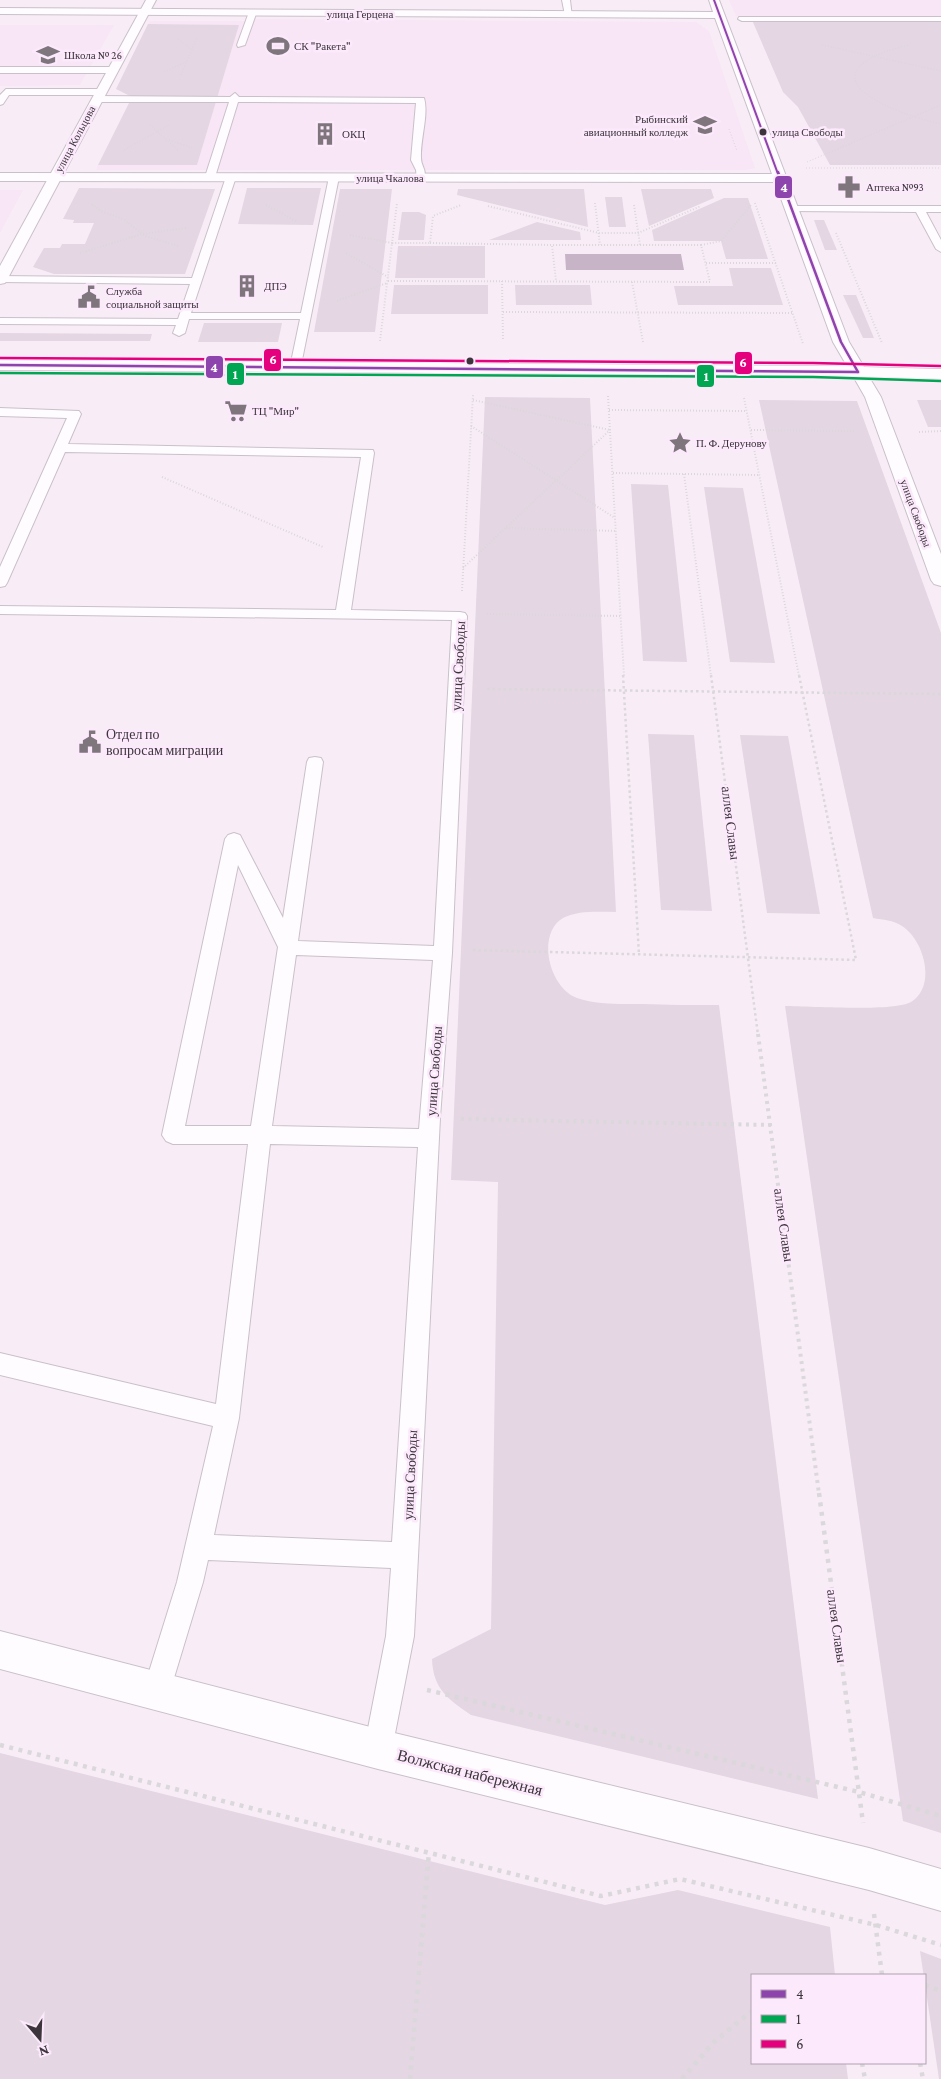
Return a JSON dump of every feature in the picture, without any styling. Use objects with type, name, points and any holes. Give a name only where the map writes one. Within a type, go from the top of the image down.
[{"type":"street","name":"улица Кольцова","points":[[2,274],[151,0]]},
{"type":"street","name":"улица Свободы","points":[[714,0],[841,342],[873,397],[941,580]]},
{"type":"street","name":"улица Герцена","points":[[0,11],[252,14],[719,15]]},
{"type":"street","name":"улица Чкалова","points":[[0,177],[781,178]]},
{"type":"street","points":[[0,365],[941,374]]},
{"type":"street","name":"Волжская набережная","points":[[0,1650],[378,1749],[868,1869],[941,1890]]},
{"type":"lane","points":[[566,0],[569,14]]},
{"type":"lane","points":[[241,45],[252,14]]},
{"type":"lane","points":[[742,18],[941,19]]},
{"type":"lane","points":[[0,70],[112,70]]},
{"type":"lane","points":[[0,102],[6,92],[218,99],[234,97],[421,100],[416,160],[421,170],[420,178]]},
{"type":"lane","points":[[210,177],[234,97]]},
{"type":"lane","points":[[183,324],[231,177]]},
{"type":"lane","points":[[296,367],[334,178]]},
{"type":"lane","points":[[792,209],[941,209]]},
{"type":"lane","points":[[919,209],[941,249]]},
{"type":"lane","points":[[2,274],[27,280],[196,281]]},
{"type":"lane","points":[[0,321],[183,324],[307,313]]},
{"type":"lane","points":[[0,412],[75,414],[0,583]]},
{"type":"lane","points":[[60,448],[368,453],[343,615]]},
{"type":"lane","points":[[0,610],[460,615]]},
{"type":"lane","name":"улица Свободы","points":[[378,1749],[400,1636],[430,1128],[443,951],[460,615]]},
{"type":"lane","points":[[158,1692],[190,1582],[227,1418],[260,1135],[315,762]]},
{"type":"lane","points":[[288,948],[234,839],[172,1135],[260,1135],[430,1128]]},
{"type":"lane","points":[[288,948],[443,951]]},
{"type":"lane","points":[[0,1364],[227,1418]]},
{"type":"lane","points":[[198,1547],[405,1556]]},
{"type":"path","points":[[815,44],[941,71]]},
{"type":"path","points":[[909,45],[870,56],[856,68],[853,77],[856,85],[864,94],[876,102],[913,117],[941,124]]},
{"type":"path","points":[[124,150],[218,99]]},
{"type":"path","points":[[807,162],[941,105]]},
{"type":"path","points":[[809,168],[941,168]]},
{"type":"path","points":[[380,341],[397,198]]},
{"type":"path","points":[[595,198],[600,245]]},
{"type":"path","points":[[633,198],[640,245]]},
{"type":"path","points":[[386,242],[701,246],[721,240],[754,200],[804,346]]},
{"type":"path","points":[[91,201],[95,209],[125,220],[142,234],[152,239],[206,254]]},
{"type":"path","points":[[430,244],[433,216],[463,204]]},
{"type":"path","points":[[480,204],[599,233],[638,233],[701,206]]},
{"type":"path","points":[[27,280],[43,268],[86,251],[142,234],[216,224]]},
{"type":"path","points":[[552,244],[556,281]]},
{"type":"path","points":[[307,313],[387,282],[710,282],[701,246]]},
{"type":"path","points":[[706,263],[776,263]]},
{"type":"path","points":[[382,274],[388,277]]},
{"type":"path","points":[[502,281],[503,341]]},
{"type":"path","points":[[632,282],[643,342]]},
{"type":"path","points":[[503,312],[793,313]]},
{"type":"path","name":"улица Свободы","points":[[460,615],[474,390]]},
{"type":"path","points":[[607,391],[622,616],[640,955]]},
{"type":"path","points":[[443,951],[856,960],[742,391]]},
{"type":"path","points":[[473,400],[610,430]]},
{"type":"path","points":[[609,410],[747,412]]},
{"type":"path","points":[[472,426],[616,518]]},
{"type":"path","points":[[463,568],[610,430]]},
{"type":"path","points":[[751,430],[885,431]]},
{"type":"path","points":[[915,432],[941,431]]},
{"type":"path","points":[[613,473],[759,475]]},
{"type":"path","name":"аллея Славы","points":[[684,474],[882,1974]]},
{"type":"path","points":[[161,476],[351,560]]},
{"type":"path","points":[[505,528],[616,531]]},
{"type":"path","points":[[460,615],[622,616]]},
{"type":"path","points":[[456,689],[941,694]]},
{"type":"path","points":[[430,1128],[771,1125]]},
{"type":"path","points":[[392,1682],[859,1792],[941,1816]]},
{"type":"path","points":[[0,1745],[601,1896],[680,1880],[876,1925],[941,1945]]},
{"type":"path","points":[[410,2079],[429,1852]]},
{"type":"path","points":[[926,1986],[941,1990]]},
{"type":"path","points":[[682,2079],[712,2044],[730,2027],[751,2013]]},
{"type":"path","points":[[862,2064],[864,2079]]},
{"type":"path","points":[[920,2064],[923,2079]]},
{"type":"shaded area","points":[[729,0],[941,0],[941,17],[736,16]]},
{"type":"shaded area","points":[[255,19],[696,22],[709,31],[755,168],[745,170],[96,170],[98,165],[197,165],[239,25],[148,24],[150,21],[253,21]]},
{"type":"shaded area","points":[[752,20],[941,21],[941,165],[830,165],[798,107],[783,92]]},
{"type":"shaded area","points":[[148,24],[239,25],[197,165],[98,165],[132,97],[116,89]]},
{"type":"shaded area","name":"Школа № 26","points":[[0,25],[114,25],[80,85],[0,86]]},
{"type":"shaded area","points":[[79,188],[215,189],[185,274],[54,274],[33,267],[44,248],[60,248],[62,244],[85,244],[94,223],[73,223],[74,220],[63,219]]},
{"type":"shaded area","points":[[247,188],[321,188],[313,225],[238,224]]},
{"type":"shaded area","points":[[340,189],[392,189],[375,332],[314,332]]},
{"type":"shaded area","points":[[458,189],[584,189],[588,227],[457,195]]},
{"type":"shaded area","points":[[641,189],[711,189],[714,198],[649,226]]},
{"type":"shaded area","points":[[0,190],[23,190],[0,233]]},
{"type":"shaded area","points":[[605,197],[622,197],[626,227],[609,227]]},
{"type":"shaded area","points":[[724,198],[748,198],[768,259],[726,259],[721,241],[654,241],[652,230]]},
{"type":"shaded area","points":[[402,212],[419,212],[426,215],[424,240],[398,240]]},
{"type":"shaded area","points":[[814,220],[824,220],[837,250],[825,250]]},
{"type":"shaded area","points":[[537,222],[580,232],[581,240],[489,240]]},
{"type":"shaded area","points":[[398,246],[485,246],[485,278],[395,278]]},
{"type":"shaded area","points":[[565,254],[681,254],[684,270],[566,270]]},
{"type":"shaded area","points":[[729,268],[771,268],[783,305],[678,305],[674,286],[733,286]]},
{"type":"shaded area","points":[[394,285],[488,285],[488,314],[391,314]]},
{"type":"shaded area","points":[[515,285],[590,285],[592,305],[516,305]]},
{"type":"shaded area","points":[[843,295],[856,295],[874,338],[863,338]]},
{"type":"shaded area","points":[[204,323],[282,323],[278,342],[198,342]]},
{"type":"shaded area","points":[[0,333],[152,334],[150,341],[0,341]]},
{"type":"shaded area","points":[[485,397],[590,398],[616,912],[582,913],[563,918],[555,926],[550,936],[549,960],[559,984],[577,998],[617,1004],[719,1005],[818,1799],[471,1715],[455,1704],[443,1692],[435,1678],[432,1659],[491,1629],[498,1182],[451,1180]]},
{"type":"shaded area","points":[[759,400],[857,401],[941,633],[941,1833],[903,1821],[785,1006],[870,1008],[902,1005],[911,1002],[919,995],[924,985],[925,963],[916,942],[902,926],[888,920],[873,918]]},
{"type":"shaded area","points":[[917,400],[941,400],[941,427],[928,427]]},
{"type":"shaded area","points":[[631,484],[668,485],[687,662],[643,661]]},
{"type":"shaded area","points":[[704,487],[743,488],[775,663],[730,662]]},
{"type":"shaded area","points":[[648,734],[694,735],[712,911],[661,910]]},
{"type":"shaded area","points":[[740,735],[788,736],[820,914],[767,913]]},
{"type":"shaded area","points":[[0,1753],[605,1905],[678,1890],[830,1927],[835,1974],[751,1974],[751,2064],[846,2064],[848,2079],[0,2079]]},
{"type":"shaded area","points":[[920,1951],[941,1959],[941,2079],[939,2079],[926,1991],[926,1974],[923,1974]]},
{"type":"transit line","name":"4","points":[[714,0],[841,342],[858,372]]},
{"type":"transit line","name":"6","points":[[0,358],[813,363],[941,366]]},
{"type":"transit line","name":"4","points":[[0,365],[858,372]]},
{"type":"transit line","name":"1","points":[[0,373],[813,377],[941,381]]},
{"type":"place","name":"СК \"Ракета\"","points":[[278,46]]},
{"type":"place","name":"Школа № 26","points":[[48,55]]},
{"type":"place","name":"Рыбинский авиационный колледж","points":[[705,125]]},
{"type":"place","name":"улица Свободы","points":[[763,132]]},
{"type":"place","name":"ОКЦ","points":[[325,134]]},
{"type":"place","name":"Аптека №93","points":[[849,187]]},
{"type":"place","name":"ДПЭ","points":[[247,286]]},
{"type":"place","name":"Служба социальной защиты","points":[[89,297]]},
{"type":"place","name":"ТЦ \"Мир\"","points":[[236,411]]},
{"type":"place","name":"П. Ф. Дерунову","points":[[680,443]]},
{"type":"place","name":"Отдел по вопросам миграции","points":[[90,742]]}]
